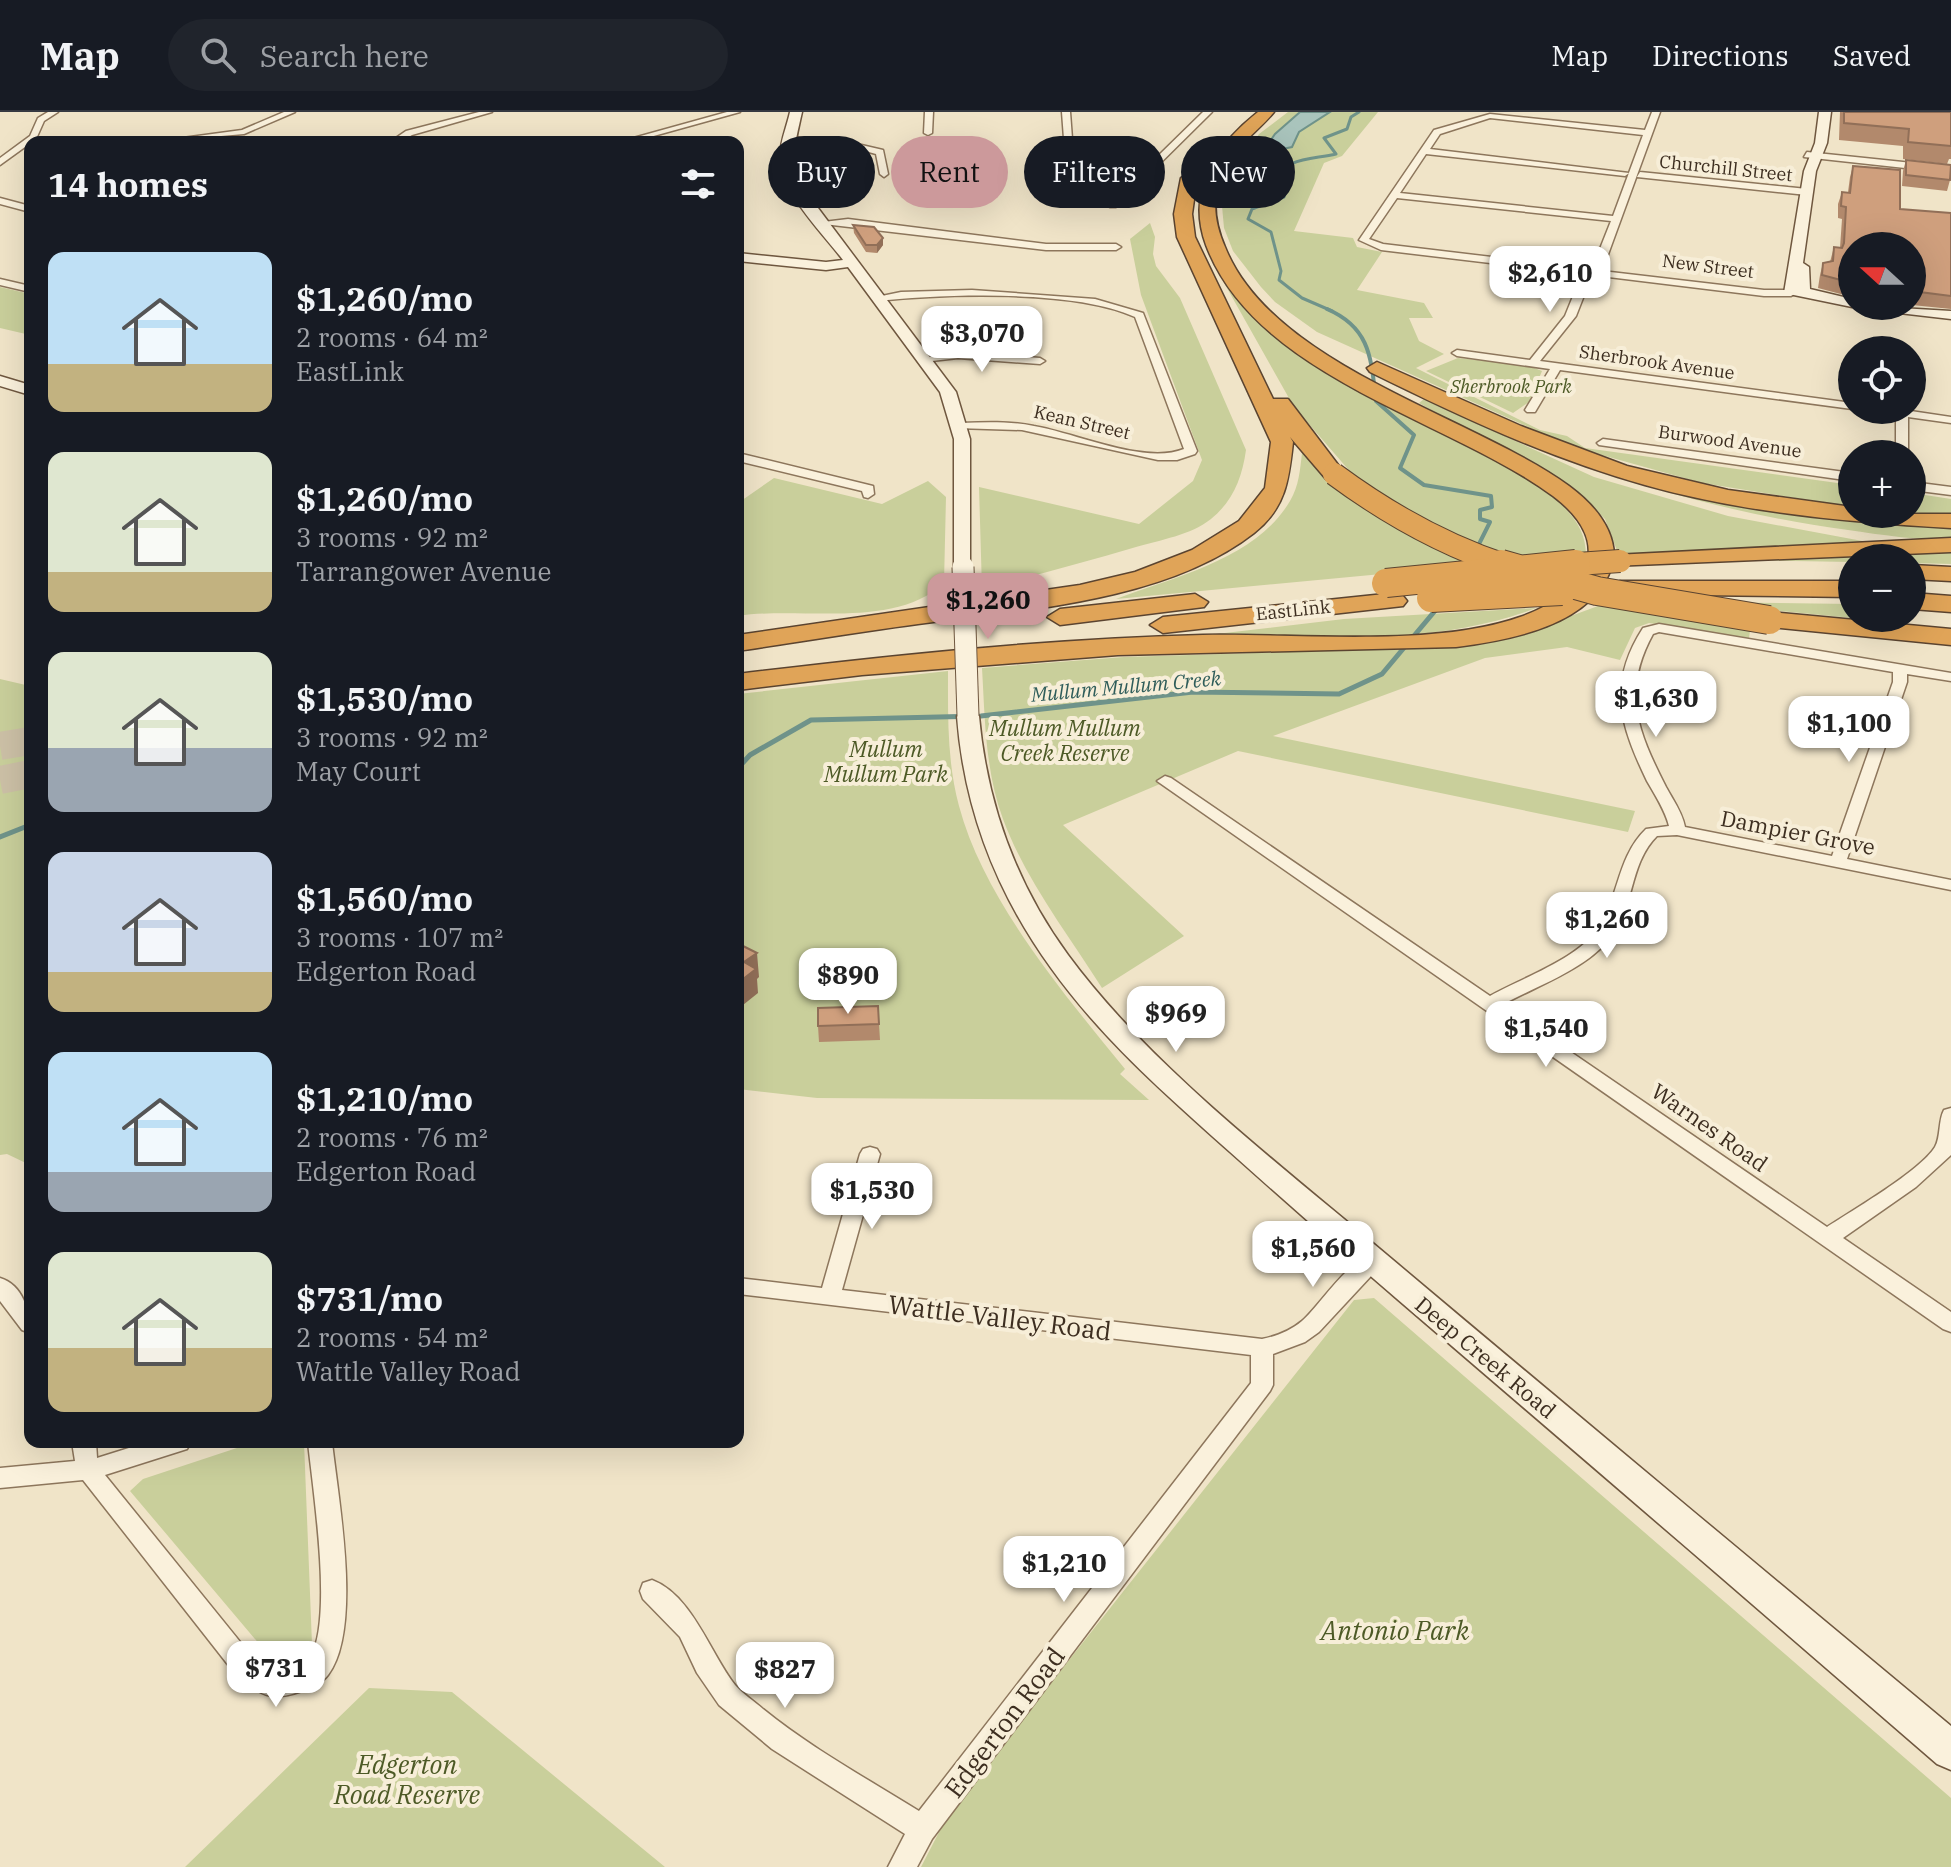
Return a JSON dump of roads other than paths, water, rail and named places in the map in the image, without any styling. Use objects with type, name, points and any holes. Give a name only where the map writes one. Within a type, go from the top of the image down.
[{"type":"highway","points":[[863,667],[1127,647],[1470,637],[1547,616],[1594,583],[1604,552],[1600,537],[1580,508],[1561,492],[1412,411],[1327,353],[1276,326],[1242,291],[1212,247],[1205,203],[1212,176],[1236,140],[1267,112]]},
{"type":"highway","points":[[744,642],[1090,591],[1170,568],[1228,540],[1250,523],[1278,488],[1284,472],[1282,442],[1198,266],[1186,237],[1184,208]]},
{"type":"highway","points":[[1198,266],[1284,410],[1334,474],[1403,520],[1497,562],[1555,580],[1648,602],[1769,620],[1951,637]]},
{"type":"highway","points":[[1327,353],[1584,458],[1678,487],[1787,508],[1951,521]]},
{"type":"highway","points":[[1414,386],[1534,449],[1647,492],[1799,527],[1951,545]]},
{"type":"highway","points":[[1615,574],[1951,545]]},
{"type":"highway","name":"EastLink","points":[[744,681],[863,667],[1380,591],[1615,574],[1838,571]]},
{"type":"highway","points":[[1926,573],[1951,574]]},
{"type":"highway","name":"EastLink","points":[[1615,574],[1728,587],[1838,589]]},
{"type":"highway","points":[[1728,587],[1838,596]]},
{"type":"highway","name":"EastLink","points":[[744,651],[1337,590],[1380,591]]},
{"type":"highway","points":[[1926,590],[1951,591]]},
{"type":"highway","points":[[1926,602],[1951,604]]},
{"type":"highway","points":[[1769,620],[1951,626]]},
{"type":"main road","points":[[784,136],[789,112]]},
{"type":"main road","points":[[790,136],[796,112]]},
{"type":"main road","points":[[1815,153],[1816,112]]},
{"type":"main road","points":[[1800,294],[1791,279],[1799,256],[1810,171],[1825,112]]},
{"type":"main road","name":"Deep Creek Road","points":[[810,208],[948,392],[960,426],[968,716],[973,775],[989,833],[1005,870],[1041,935],[1109,1022],[1156,1071],[1374,1261],[1951,1751]]},
{"type":"main road","points":[[1799,256],[1802,272],[1797,289],[1800,294]]},
{"type":"main road","points":[[744,258],[826,266],[851,263]]},
{"type":"main road","name":"New Street","points":[[1800,294],[1801,298],[1838,302]]},
{"type":"main road","points":[[1926,312],[1951,315]]},
{"type":"main road","points":[[0,381],[24,388]]},
{"type":"street","points":[[33,136],[41,120],[54,112]]},
{"type":"street","points":[[204,136],[251,130],[291,112]]},
{"type":"street","points":[[404,136],[488,112]]},
{"type":"street","points":[[687,112],[686,119],[698,124]]},
{"type":"street","points":[[648,136],[736,112]]},
{"type":"street","points":[[928,133],[929,112]]},
{"type":"street","points":[[1066,112],[1068,136]]},
{"type":"street","points":[[1165,154],[1208,112]]},
{"type":"street","points":[[1534,363],[1541,345],[1561,330],[1579,302],[1656,112]]},
{"type":"street","points":[[1615,219],[1395,195],[1439,131],[1489,114],[1648,133]]},
{"type":"street","points":[[0,162],[24,144]]},
{"type":"street","points":[[875,151],[880,152],[884,174]]},
{"type":"street","name":"Churchill Street","points":[[1423,151],[1807,192]]},
{"type":"street","points":[[1815,153],[1850,160],[1951,170]]},
{"type":"street","name":"New Street","points":[[1395,195],[1367,235],[1367,244],[1764,293],[1800,294]]},
{"type":"street","points":[[0,201],[24,207]]},
{"type":"street","points":[[820,223],[848,222],[1046,247],[1116,247]]},
{"type":"street","points":[[0,282],[24,288]]},
{"type":"street","name":"Kean Street","points":[[877,298],[979,290],[1127,308],[1139,315],[1191,448],[1185,455],[1153,456],[1022,427],[960,426]]},
{"type":"street","name":"Sherbrook Avenue","points":[[1457,353],[1534,363],[1555,369],[1838,404]]},
{"type":"street","points":[[923,359],[958,355],[1040,361]]},
{"type":"street","points":[[1531,410],[1555,369]]},
{"type":"street","points":[[1926,416],[1951,420]]},
{"type":"street","name":"Burwood Avenue","points":[[1603,443],[1838,475]]},
{"type":"street","points":[[744,458],[872,490]]},
{"type":"street","points":[[1926,488],[1951,491]]},
{"type":"street","points":[[1489,1004],[1593,945],[1608,928],[1642,843],[1652,832],[1677,830],[1673,813],[1638,746],[1625,690],[1636,648],[1648,631],[1659,628],[1951,677]]},
{"type":"street","points":[[1838,862],[1900,682],[1900,668]]},
{"type":"street","name":"Warnes Road","points":[[1165,781],[1951,1323]]},
{"type":"street","name":"Dampier Grove","points":[[1677,830],[1951,885]]},
{"type":"street","points":[[1828,1237],[1909,1182],[1945,1149],[1951,1115]]},
{"type":"street","points":[[830,1296],[870,1154]]},
{"type":"street","points":[[1262,1348],[1292,1342],[1310,1329],[1353,1275],[1374,1261]]},
{"type":"street","points":[[0,1286],[24,1316]]},
{"type":"street","name":"Wattle Valley Road","points":[[744,1287],[1262,1348]]},
{"type":"street","name":"Edgerton Road","points":[[902,1867],[922,1829],[1262,1385],[1262,1348]]},
{"type":"street","points":[[85,1448],[89,1470],[249,1672],[270,1686],[299,1682],[323,1661],[333,1603],[320,1448]]},
{"type":"street","points":[[0,1478],[89,1470],[160,1448]]},
{"type":"street","points":[[652,1591],[689,1629],[706,1665],[728,1696],[781,1740],[922,1829]]},
{"type":"water","points":[[1300,112],[1330,112],[1299,132],[1295,141],[1295,136],[1274,136]]},
{"type":"waterway","name":"Mullum Mullum Creek","points":[[1332,311],[1302,298],[1279,280],[1281,271],[1271,232],[1248,219],[1252,209],[1284,197],[1285,193],[1274,184],[1285,168],[1299,161],[1336,154],[1324,138],[1347,129],[1351,117],[1359,112]]},
{"type":"waterway","name":"Mullum Mullum Creek","points":[[1327,309],[1353,325],[1361,335],[1370,358],[1376,401],[1414,435],[1400,468],[1424,485],[1491,496],[1492,507],[1480,510],[1480,519],[1490,522],[1476,550]]},
{"type":"waterway","name":"Mullum Mullum Creek","points":[[744,762],[811,720],[981,716],[1193,692],[1339,694],[1382,674],[1439,606]]},
{"type":"waterway","name":"Mullum Mullum Creek","points":[[0,837],[24,827]]},
{"type":"tunnel","points":[[0,746],[24,742]]},
{"type":"tunnel","points":[[0,780],[24,775]]},
{"type":"park label","name":"Sherbrook Park","points":[[1511,386]]},
{"type":"park label","name":"Mullum Mullum Creek Reserve","points":[[1065,740]]},
{"type":"park label","name":"Mullum Mullum Park","points":[[886,760]]},
{"type":"park label","name":"Antonio Park","points":[[1395,1630]]},
{"type":"park label","name":"Edgerton Road Reserve","points":[[407,1779]]}]
